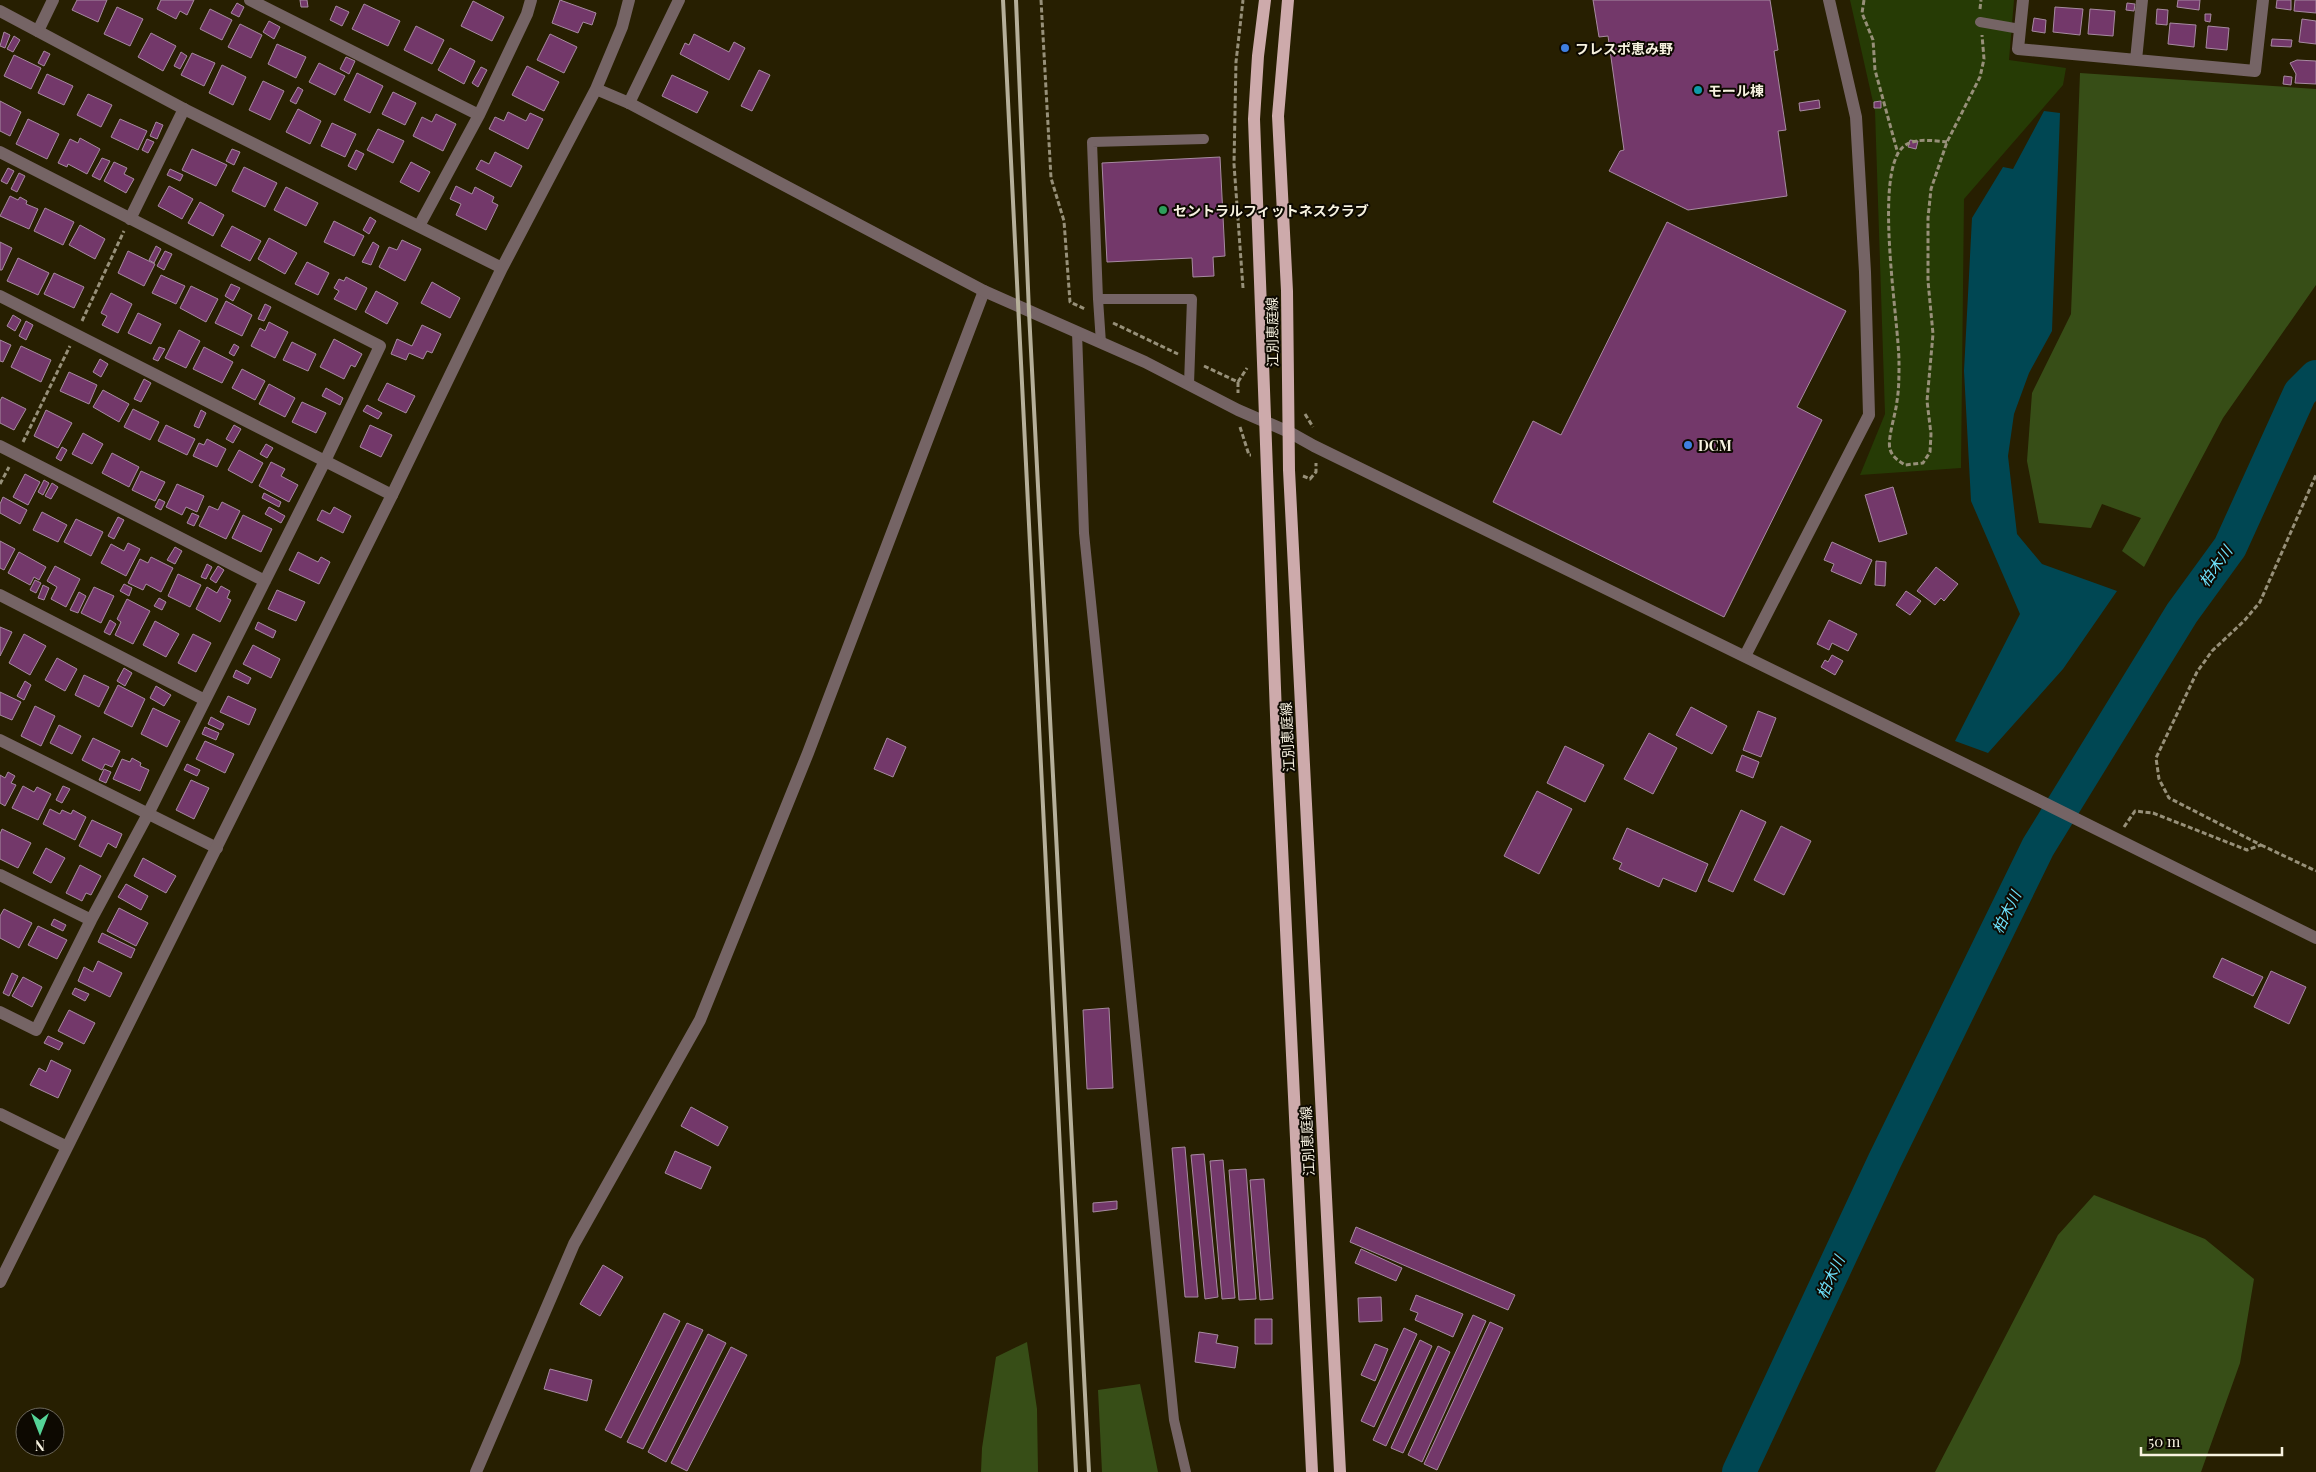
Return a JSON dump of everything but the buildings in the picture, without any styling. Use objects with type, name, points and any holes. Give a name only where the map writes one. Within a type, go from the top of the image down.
[{"type":"main road","name":"江別恵庭線","points":[[1266,0],[1258,56],[1254,119],[1278,752],[1312,1472]]},
{"type":"main road","name":"江別恵庭線","points":[[1288,0],[1278,116],[1287,284],[1292,529],[1340,1472]]},
{"type":"street","points":[[38,31],[53,0]]},
{"type":"street","points":[[250,0],[479,115]]},
{"type":"street","points":[[418,226],[479,115],[531,0]]},
{"type":"street","points":[[0,1282],[217,848],[502,268],[596,89],[622,27],[629,0]]},
{"type":"street","points":[[629,103],[679,0]]},
{"type":"street","points":[[1744,656],[1869,415],[1865,272],[1856,117],[1829,0]]},
{"type":"street","points":[[2023,0],[2018,49],[2255,71],[2262,0]]},
{"type":"street","points":[[2136,60],[2142,0]]},
{"type":"street","points":[[0,11],[184,109],[502,268]]},
{"type":"street","points":[[596,89],[629,103],[984,291],[1101,342],[1189,384],[1238,410],[1265,420],[1314,446],[2316,938]]},
{"type":"street","points":[[130,219],[184,109]]},
{"type":"street","points":[[0,152],[380,346],[325,462],[148,814],[91,920],[36,1030],[0,1012]]},
{"type":"street","points":[[476,1472],[574,1244],[700,1020],[808,753],[984,291]]},
{"type":"street","points":[[0,296],[325,462],[392,494]]},
{"type":"street","points":[[0,446],[265,581]]},
{"type":"street","points":[[0,595],[205,700]]},
{"type":"street","points":[[0,740],[217,848]]},
{"type":"street","points":[[0,875],[91,920]]},
{"type":"street","points":[[0,1114],[67,1147]]},
{"type":"lane","points":[[1980,22],[2020,29]]},
{"type":"lane","points":[[1101,342],[1092,142],[1204,139]]},
{"type":"lane","points":[[1098,299],[1192,299],[1189,384]]},
{"type":"lane","points":[[1077,332],[1084,533],[1174,1420],[1186,1472]]},
{"type":"path","points":[[1864,0],[1862,13],[1873,40],[1875,70],[1898,154]]},
{"type":"path","points":[[1947,142],[1925,140],[1904,146],[1898,154],[1889,192],[1890,249],[1899,362],[1897,400],[1889,448],[1894,457],[1905,465],[1923,463],[1930,452],[1931,434],[1927,401],[1933,334],[1928,281],[1928,218],[1931,189],[1947,142],[1980,77],[1984,59],[1980,22],[1981,0]]},
{"type":"path","points":[[0,484],[76,335],[130,219]]},
{"type":"path","points":[[2316,475],[2260,602],[2244,621],[2212,651],[2197,672],[2156,758],[2159,779],[2169,798],[2316,871]]},
{"type":"path","points":[[2117,840],[2135,811],[2153,813],[2247,850],[2261,845]]},
{"type":"green space","points":[[1850,0],[2014,0],[2009,60],[2066,68],[2063,85],[1964,199],[1961,468],[1860,475],[1885,414],[1875,111]]},
{"type":"green space","points":[[2080,73],[2316,89],[2316,285],[2223,418],[2144,567],[2122,551],[2141,518],[2102,504],[2091,528],[2039,523],[2027,461],[2032,393],[2071,314]]},
{"type":"green space","points":[[2094,1195],[2205,1239],[2254,1279],[2240,1363],[2201,1472],[1935,1472],[2058,1235]]},
{"type":"green space","points":[[1027,1342],[1037,1409],[1038,1472],[981,1472],[982,1448],[996,1357]]},
{"type":"green space","points":[[1140,1384],[1158,1472],[1102,1472],[1098,1390]]},
{"type":"water","points":[[2044,111],[2060,113],[2052,331],[2029,373],[2014,414],[2008,456],[2017,534],[2042,564],[2117,591],[2063,669],[1988,753],[1955,741],[2020,614],[1971,501],[1964,371],[1972,218],[2003,167],[2013,169]]},
{"type":"waterway","name":"柏木川","points":[[1739,1472],[1884,1162],[2038,847],[2182,613],[2230,547],[2300,393],[2316,377]]},
{"type":"railway","points":[[1003,0],[1076,1472]]},
{"type":"railway","points":[[1016,0],[1029,312],[1089,1472]]},
{"type":"place","name":"フレスポ恵み野","points":[[1565,48]]},
{"type":"place","name":"モール棟","points":[[1698,90]]},
{"type":"place","name":"セントラルフィットネスクラブ","points":[[1163,210]]},
{"type":"place","name":"DCM","points":[[1688,445]]}]
